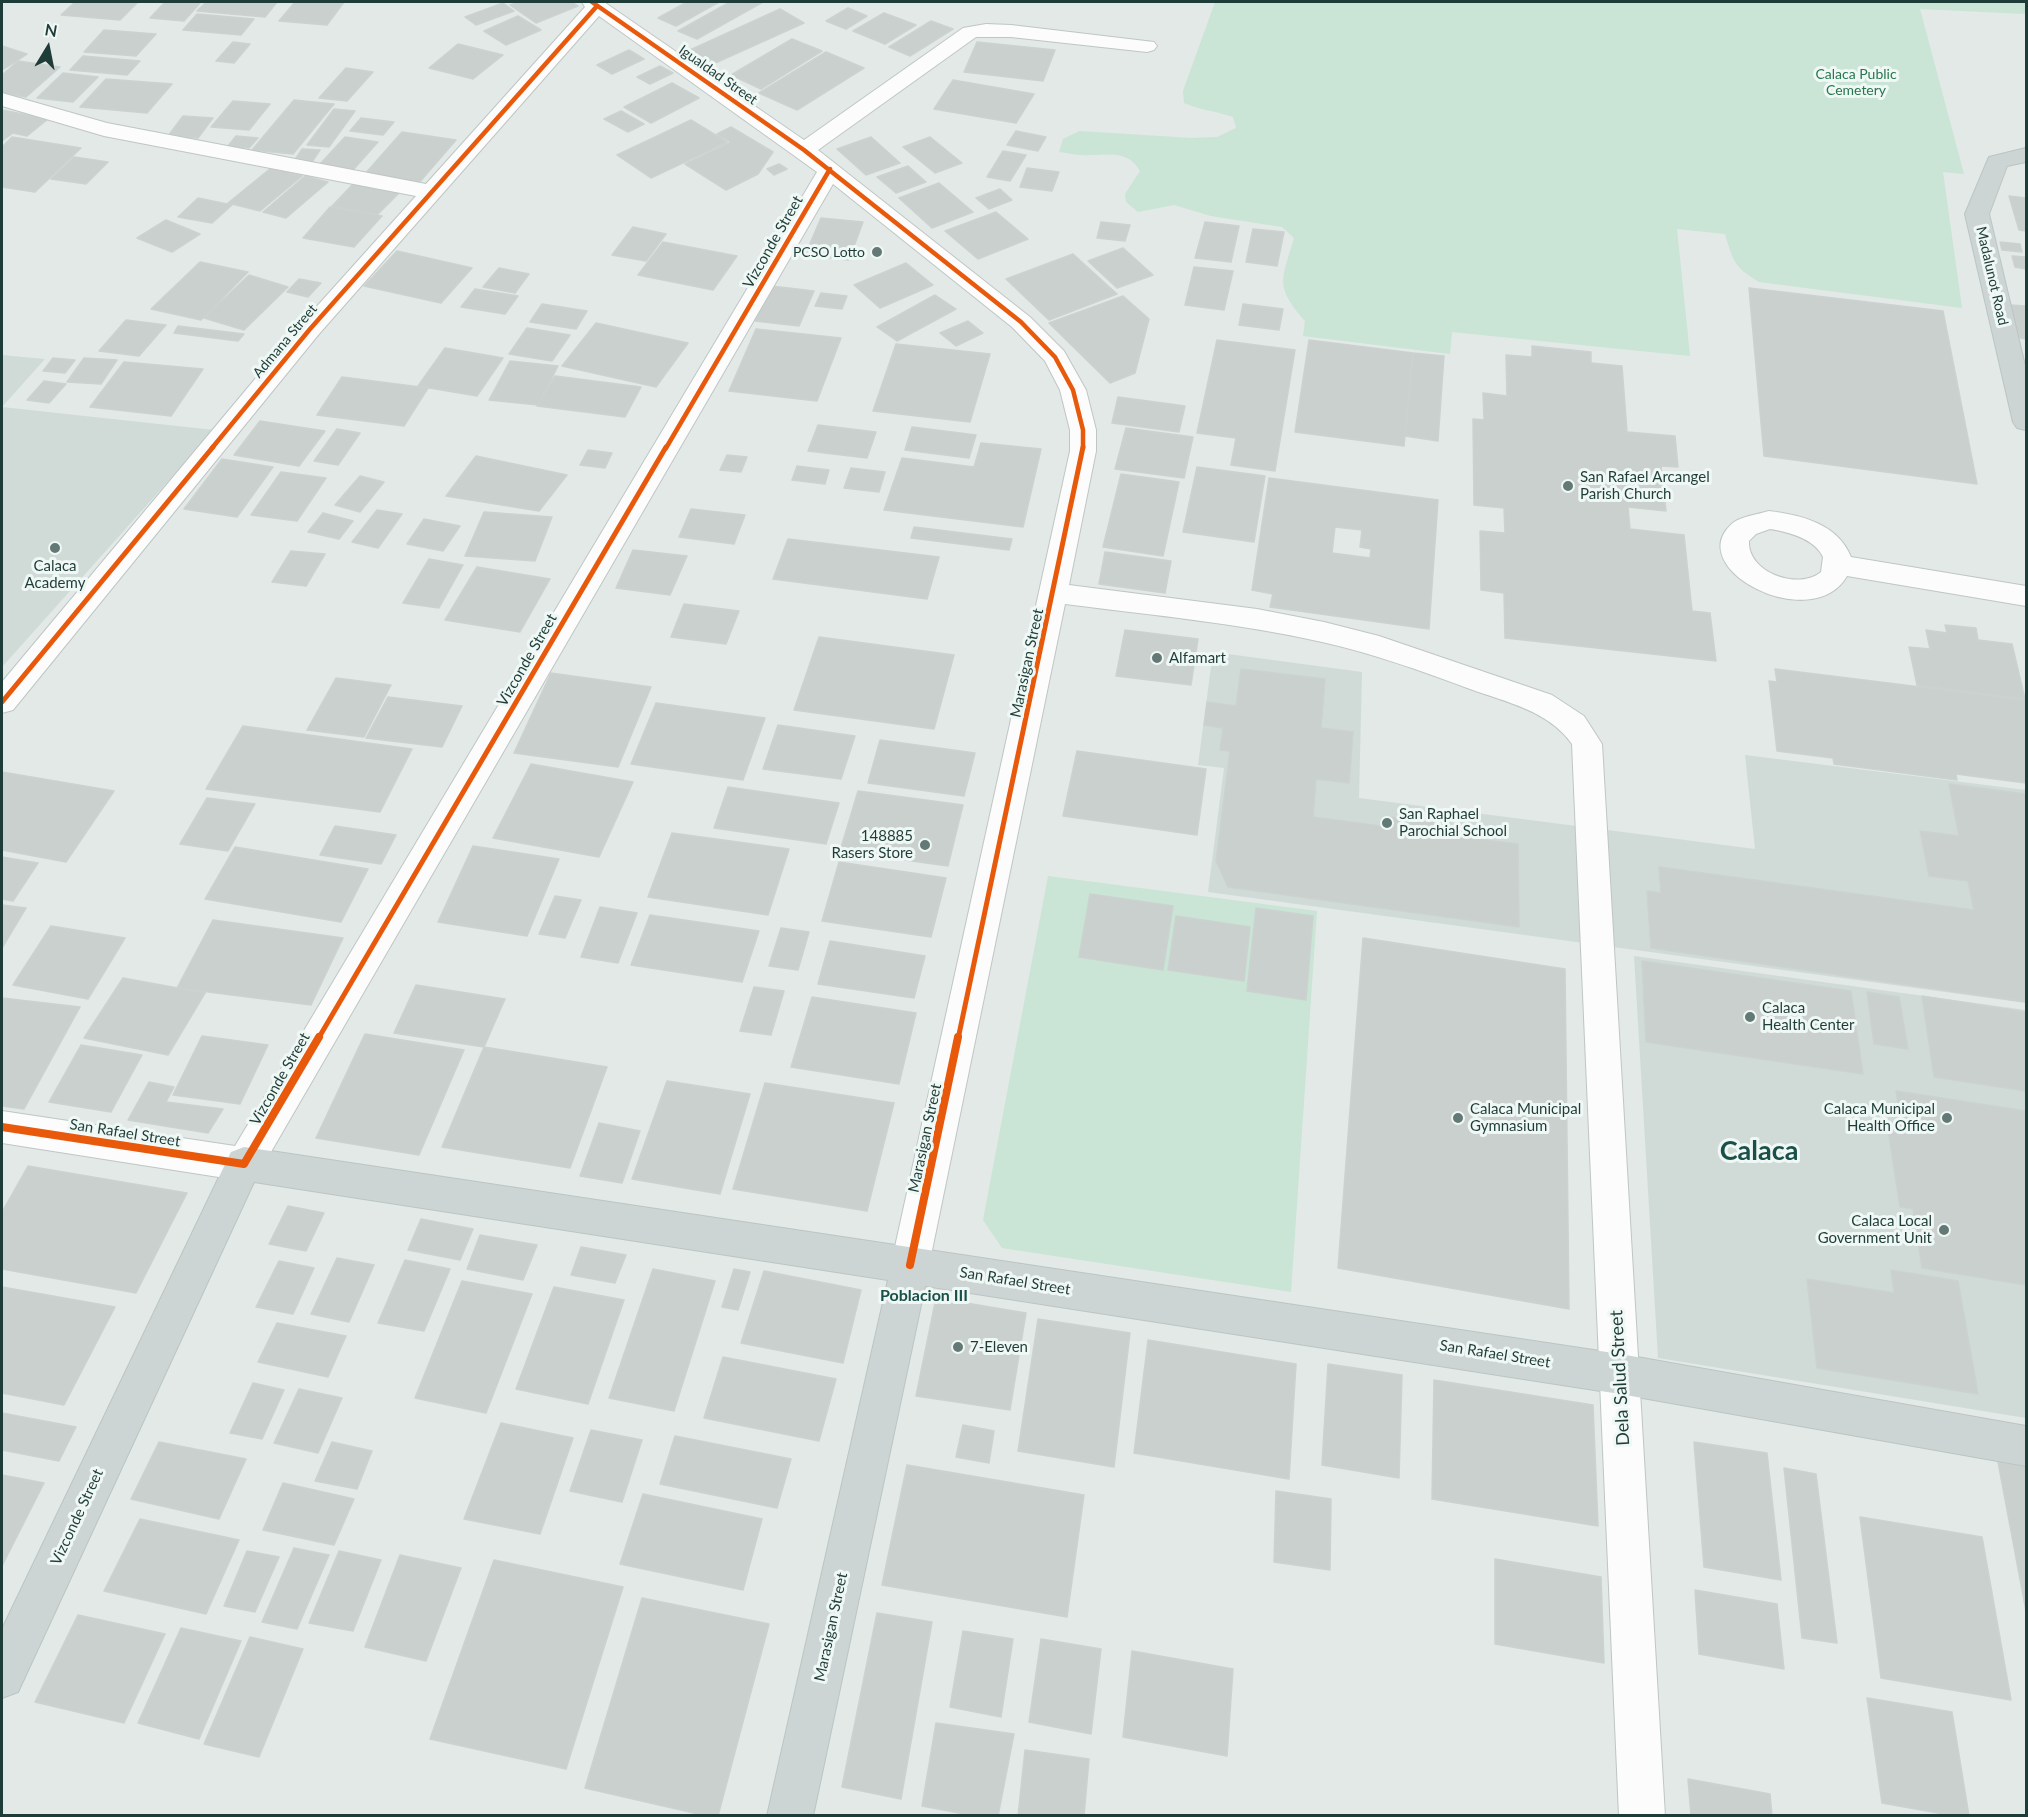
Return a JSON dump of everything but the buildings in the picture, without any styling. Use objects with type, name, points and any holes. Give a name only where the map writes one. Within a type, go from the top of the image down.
[{"type":"main road","name":"Madalunot Road","points":[[2026,155],[1997,162],[1977,214],[2026,422]]},
{"type":"main road","name":"San Rafael Street","points":[[244,1164],[1620,1374],[2026,1446]]},
{"type":"main road","name":"Vizconde Street","points":[[2,1676],[244,1164]]},
{"type":"main road","name":"Marasigan Street","points":[[789,1815],[910,1265]]},
{"type":"street","name":"Igualdad Street","points":[[595,4],[830,169]]},
{"type":"street","name":"Admana Street","points":[[2,702],[310,329],[595,4]]},
{"type":"street","points":[[804,150],[970,32],[986,30],[1147,46]]},
{"type":"street","points":[[2,99],[105,129],[432,192]]},
{"type":"street","name":"Marasigan Street","points":[[830,169],[1020,322],[1055,357],[1073,390],[1080,412],[1083,451],[910,1265]]},
{"type":"street","name":"Vizconde Street","points":[[244,1164],[830,169]]},
{"type":"street","points":[[1838,565],[2026,596]]},
{"type":"street","name":"Dela Salud Street","points":[[1054,593],[1278,623],[1335,635],[1409,657],[1540,703],[1560,712],[1580,730],[1587,744],[1641,1815]]},
{"type":"street","name":"San Rafael Street","points":[[2,1127],[244,1164]]},
{"type":"shaded area","points":[[2,355],[45,359],[2,407]]},
{"type":"shaded area","name":"Calaca Academy","points":[[2,407],[214,430],[2,667]]},
{"type":"shaded area","name":"San Raphael Parochial School","points":[[1213,652],[1362,672],[1359,798],[1755,849],[1745,755],[2026,790],[2026,1003],[1208,892],[1224,768],[1198,765]]},
{"type":"shaded area","points":[[1634,956],[2026,1010],[2026,1418],[1658,1358]]},
{"type":"green space","name":"Calaca Public Cemetery","points":[[1215,2],[2026,2],[2026,14],[1920,9],[1964,174],[1943,172],[1962,308],[1759,282],[1739,267],[1730,251],[1725,234],[1677,229],[1690,356],[1452,332],[1450,354],[1303,336],[1305,321],[1289,299],[1283,282],[1294,238],[1282,227],[1211,216],[1174,205],[1138,212],[1126,202],[1125,194],[1140,171],[1130,160],[1118,155],[1082,155],[1059,152],[1063,139],[1079,131],[1192,138],[1217,137],[1236,128],[1233,117],[1184,103],[1183,91]]},
{"type":"green space","points":[[1048,876],[1317,911],[1291,1292],[1002,1248],[983,1220]]},
{"type":"cycle path","points":[[592,2],[804,150],[1021,322],[1055,357],[1073,390],[1083,430],[1083,451],[910,1265]]},
{"type":"cycle path","points":[[2,702],[310,329],[597,6]]},
{"type":"cycle path","points":[[2,1127],[244,1164],[830,169]]},
{"type":"place","name":"PCSO Lotto","points":[[877,252]]},
{"type":"place","name":"San Rafael Arcangel Parish Church","points":[[1568,486]]},
{"type":"place","name":"Calaca Academy","points":[[55,548]]},
{"type":"place","name":"Alfamart","points":[[1157,658]]},
{"type":"place","name":"San Raphael Parochial School","points":[[1387,823]]},
{"type":"place","name":"148885 Rasers Store","points":[[925,845]]},
{"type":"place","name":"Calaca Health Center","points":[[1750,1017]]},
{"type":"place","name":"Calaca Municipal Gymnasium","points":[[1458,1118]]},
{"type":"place","name":"Calaca Municipal Health Office","points":[[1947,1118]]},
{"type":"place","name":"Calaca Local Government Unit","points":[[1944,1230]]},
{"type":"place","name":"7-Eleven","points":[[958,1347]]},
{"type":"district","name":"Calaca","points":[[1759,1151]]},
{"type":"district","name":"Poblacion III","points":[[924,1296]]}]
